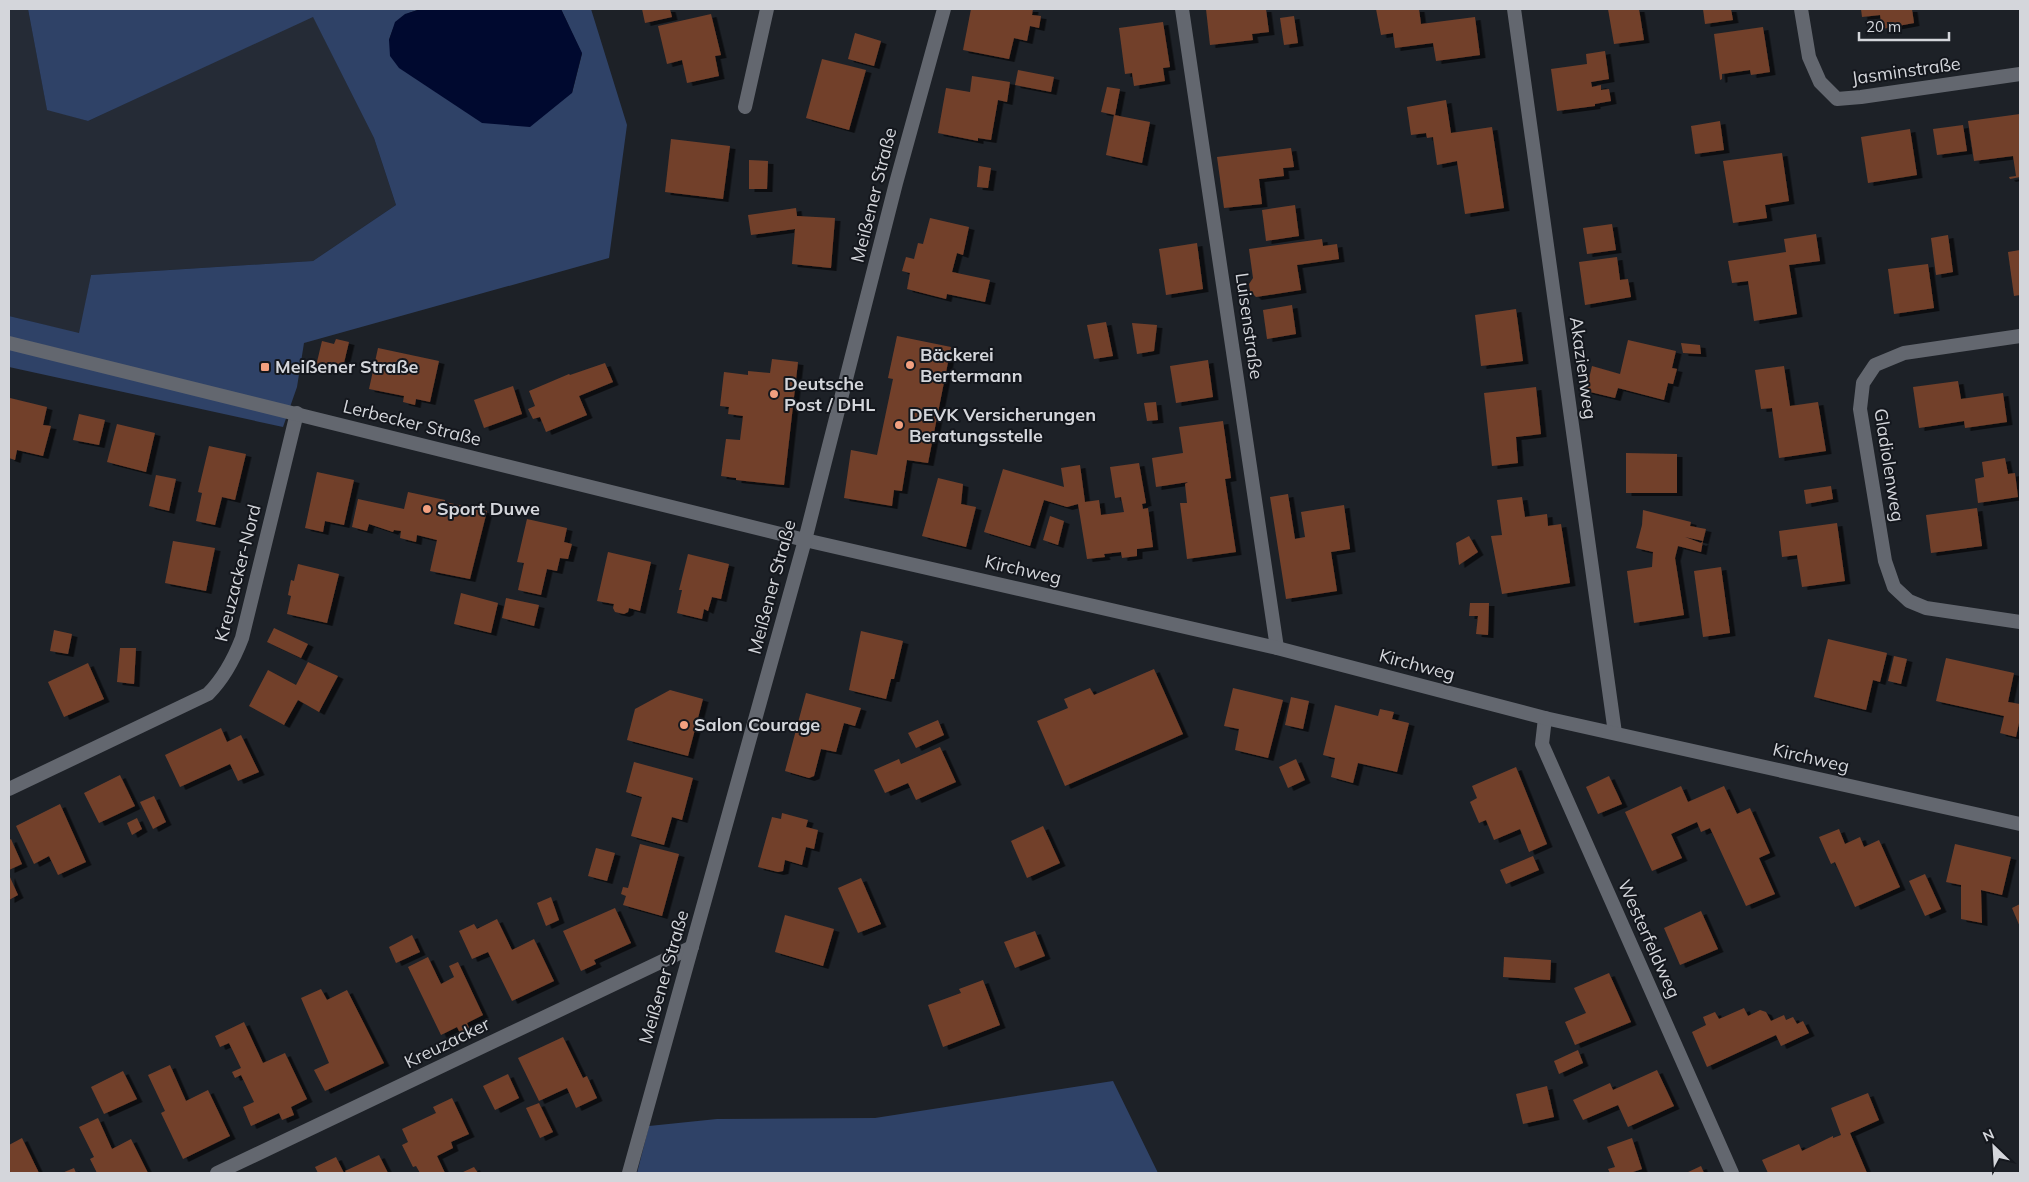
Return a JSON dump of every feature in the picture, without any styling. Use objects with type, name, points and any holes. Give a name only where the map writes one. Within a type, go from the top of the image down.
[{"type":"street","points":[[745,106],[767,9]]},
{"type":"street","name":"Meißener Straße","points":[[629,1173],[805,540],[896,183],[944,9]]},
{"type":"street","name":"Luisenstraße","points":[[1182,9],[1277,648]]},
{"type":"street","name":"Akazienweg","points":[[1514,9],[1615,734]]},
{"type":"street","name":"Jasminstraße","points":[[1801,9],[1808,57],[1820,82],[1837,99],[1861,98],[2020,74]]},
{"type":"street","name":"Gladiolenweg","points":[[2020,336],[1904,353],[1875,365],[1863,383],[1860,409],[1885,561],[1894,587],[1909,601],[1926,608],[2020,622]]},
{"type":"street","name":"Lerbecker Straße","points":[[9,343],[805,540]]},
{"type":"street","name":"Kreuzacker-Nord","points":[[9,789],[208,694],[218,684],[236,653],[242,638],[297,414]]},
{"type":"street","name":"Kirchweg","points":[[805,540],[1277,648],[1545,718],[2020,824]]},
{"type":"street","name":"Westerfeldweg","points":[[1545,718],[1542,744],[1732,1173]]},
{"type":"street","name":"Kreuzacker","points":[[218,1173],[692,947]]},
{"type":"shaded area","points":[[9,9],[28,9],[47,109],[88,121],[313,16],[374,138],[396,205],[313,261],[91,275],[80,334],[9,316]]},
{"type":"shaded area","points":[[28,9],[421,9],[403,16],[394,27],[389,40],[572,93],[582,54],[561,9],[591,9],[627,125],[609,258],[304,343],[297,387],[283,427],[9,367],[9,316],[79,333],[91,275],[313,261],[396,205],[374,138],[313,17],[88,121],[47,110]]},
{"type":"shaded area","points":[[421,9],[561,9],[582,53],[572,93],[530,127],[482,123],[399,68],[390,56],[389,40],[395,22],[405,14]]},
{"type":"shaded area","points":[[1113,1081],[1158,1173],[637,1173],[649,1126],[717,1119],[875,1118]]},
{"type":"building","points":[[642,9],[670,9],[672,17],[645,23]]},
{"type":"building","points":[[971,9],[1033,9],[1032,15],[1041,16],[1039,28],[1030,26],[1027,41],[1014,38],[1009,59],[963,50]]},
{"type":"building","points":[[1206,9],[1266,9],[1269,32],[1252,34],[1253,40],[1210,45]]},
{"type":"building","points":[[1376,9],[1419,9],[1421,24],[1475,17],[1480,55],[1436,61],[1433,43],[1395,48],[1393,33],[1381,35]]},
{"type":"building","points":[[1608,9],[1639,9],[1644,40],[1614,44]]},
{"type":"building","points":[[1703,9],[1731,9],[1733,20],[1705,24]]},
{"type":"building","points":[[1861,9],[1912,9],[1914,23],[1882,29],[1880,15],[1862,17]]},
{"type":"building","points":[[711,14],[721,55],[715,56],[719,76],[687,83],[682,60],[667,64],[658,26]]},
{"type":"building","points":[[1294,16],[1298,43],[1284,45],[1280,18]]},
{"type":"building","points":[[1163,22],[1170,67],[1163,68],[1165,81],[1134,86],[1132,73],[1125,74],[1119,28]]},
{"type":"building","points":[[1763,27],[1770,72],[1751,75],[1750,70],[1722,74],[1722,79],[1720,80],[1714,34]]},
{"type":"building","points":[[855,33],[881,41],[874,66],[848,59]]},
{"type":"building","points":[[1605,51],[1609,79],[1591,82],[1592,87],[1601,85],[1601,90],[1609,89],[1611,101],[1595,104],[1595,106],[1557,111],[1551,69],[1587,64],[1586,54]]},
{"type":"building","points":[[822,59],[866,70],[849,130],[806,118]]},
{"type":"building","points":[[1018,70],[1054,77],[1051,92],[1015,85]]},
{"type":"building","points":[[972,76],[1010,82],[1007,102],[998,100],[991,140],[978,138],[978,141],[938,133],[946,88],[970,92]]},
{"type":"building","points":[[1107,87],[1120,89],[1115,115],[1101,112]]},
{"type":"building","points":[[1446,100],[1451,133],[1492,127],[1504,208],[1465,214],[1457,161],[1437,165],[1433,137],[1427,138],[1426,133],[1411,135],[1407,107]]},
{"type":"building","points":[[2020,114],[2020,177],[2010,179],[2009,177],[2016,176],[2013,156],[1974,161],[1968,121]]},
{"type":"building","points":[[1114,115],[1150,122],[1142,163],[1106,155]]},
{"type":"building","points":[[1720,121],[1724,150],[1695,154],[1691,126]]},
{"type":"building","points":[[1963,125],[1967,151],[1937,155],[1933,129]]},
{"type":"building","points":[[1910,129],[1917,175],[1868,183],[1861,137]]},
{"type":"building","points":[[671,139],[730,146],[723,199],[665,192]]},
{"type":"building","points":[[1291,148],[1294,167],[1283,168],[1284,176],[1259,179],[1262,204],[1224,208],[1217,157]]},
{"type":"building","points":[[1782,153],[1789,201],[1765,205],[1767,218],[1733,223],[1723,161]]},
{"type":"building","points":[[749,160],[768,161],[767,189],[749,189]]},
{"type":"building","points":[[979,166],[991,168],[988,188],[977,187]]},
{"type":"building","points":[[1295,205],[1299,236],[1266,241],[1262,210]]},
{"type":"building","points":[[796,208],[797,216],[835,218],[831,268],[792,264],[795,229],[751,235],[748,215]]},
{"type":"building","points":[[930,218],[969,227],[963,255],[957,253],[952,272],[990,280],[985,302],[947,294],[946,299],[907,289],[910,273],[902,271],[906,257],[914,259],[918,243],[923,244]]},
{"type":"building","points":[[1612,224],[1616,250],[1587,254],[1583,228]]},
{"type":"building","points":[[1816,234],[1820,261],[1789,265],[1797,314],[1754,321],[1748,281],[1732,283],[1728,261],[1786,252],[1784,239]]},
{"type":"building","points":[[1948,235],[1953,272],[1936,275],[1931,238]]},
{"type":"building","points":[[1322,239],[1323,246],[1337,244],[1339,259],[1297,265],[1301,290],[1256,297],[1250,291],[1249,284],[1253,278],[1249,249]]},
{"type":"building","points":[[1197,243],[1203,289],[1166,295],[1159,249]]},
{"type":"building","points":[[2020,250],[2020,295],[2014,296],[2008,252]]},
{"type":"building","points":[[1617,257],[1620,280],[1628,279],[1631,297],[1585,305],[1579,262]]},
{"type":"building","points":[[1928,264],[1934,308],[1894,314],[1888,269]]},
{"type":"building","points":[[1292,305],[1296,334],[1267,339],[1263,310]]},
{"type":"building","points":[[1516,309],[1523,361],[1481,366],[1475,315]]},
{"type":"building","points":[[1106,322],[1113,356],[1094,359],[1087,325]]},
{"type":"building","points":[[1132,323],[1157,325],[1154,351],[1137,354]]},
{"type":"building","points":[[897,336],[951,347],[928,463],[907,460],[902,491],[894,490],[892,506],[844,498],[851,450],[877,455],[893,379],[888,378]]},
{"type":"building","points":[[336,339],[349,342],[343,367],[330,364],[329,369],[316,366],[322,341],[334,344]]},
{"type":"building","points":[[1628,340],[1676,351],[1672,368],[1677,369],[1673,384],[1668,383],[1664,400],[1618,388],[1615,398],[1586,391],[1592,366],[1620,374]]},
{"type":"building","points":[[1681,343],[1700,345],[1701,354],[1683,353]]},
{"type":"building","points":[[378,348],[439,361],[430,402],[416,399],[415,405],[403,402],[404,396],[369,389]]},
{"type":"building","points":[[772,359],[798,362],[784,485],[736,480],[736,478],[721,476],[726,439],[740,440],[743,416],[728,414],[729,407],[720,406],[724,372],[748,375],[748,371],[770,373]]},
{"type":"building","points":[[1208,360],[1213,397],[1176,403],[1170,366]]},
{"type":"building","points":[[605,363],[613,382],[579,396],[587,415],[546,432],[540,417],[533,419],[528,409],[535,406],[529,391],[569,374]]},
{"type":"building","points":[[1784,366],[1790,406],[1818,402],[1826,451],[1779,458],[1772,408],[1761,409],[1755,370]]},
{"type":"building","points":[[1958,381],[1961,399],[2003,393],[2007,422],[1965,428],[1964,421],[1919,428],[1913,387]]},
{"type":"building","points":[[513,386],[522,414],[484,428],[474,400]]},
{"type":"building","points":[[1536,387],[1541,434],[1516,437],[1518,463],[1492,466],[1484,393]]},
{"type":"building","points":[[10,398],[47,407],[43,425],[51,426],[43,456],[17,450],[15,460],[9,458]]},
{"type":"building","points":[[1156,402],[1158,420],[1147,421],[1144,403]]},
{"type":"building","points":[[79,414],[105,420],[99,445],[73,440]]},
{"type":"building","points":[[1223,421],[1231,478],[1225,479],[1236,552],[1187,559],[1180,503],[1187,503],[1185,484],[1188,482],[1156,487],[1152,458],[1183,453],[1179,427]]},
{"type":"building","points":[[117,424],[155,433],[146,472],[107,462]]},
{"type":"building","points":[[209,446],[246,454],[235,500],[222,497],[215,525],[196,521],[202,493],[198,492]]},
{"type":"building","points":[[1626,453],[1677,454],[1677,493],[1626,493]]},
{"type":"building","points":[[2005,458],[2008,474],[2015,473],[2018,497],[1978,503],[1975,479],[1984,477],[1982,462]]},
{"type":"building","points":[[1139,463],[1146,503],[1142,504],[1143,509],[1148,508],[1153,547],[1137,549],[1137,556],[1122,558],[1121,552],[1104,554],[1105,557],[1087,559],[1078,504],[1067,507],[1044,500],[1030,546],[984,532],[1003,469],[1064,487],[1061,468],[1080,465],[1085,502],[1099,500],[1101,515],[1124,512],[1121,497],[1115,498],[1110,467]]},
{"type":"building","points":[[317,472],[354,480],[344,525],[325,521],[323,532],[305,528]]},
{"type":"building","points":[[156,475],[176,479],[169,511],[149,506]]},
{"type":"building","points":[[938,478],[963,484],[961,504],[976,507],[966,547],[922,536]]},
{"type":"building","points":[[1831,486],[1833,499],[1806,504],[1804,490]]},
{"type":"building","points":[[408,492],[487,511],[470,579],[430,571],[437,540],[417,535],[416,542],[400,538],[401,531],[394,530],[393,532],[369,524],[367,531],[352,527],[358,499],[404,509]]},
{"type":"building","points":[[1288,494],[1295,539],[1305,537],[1301,512],[1344,505],[1350,549],[1331,552],[1337,591],[1286,599],[1270,497]]},
{"type":"building","points":[[1522,497],[1525,517],[1547,514],[1548,526],[1561,524],[1570,583],[1502,594],[1491,536],[1502,535],[1497,500]]},
{"type":"building","points":[[1977,508],[1982,546],[1931,553],[1926,515]]},
{"type":"building","points":[[1643,510],[1691,522],[1690,526],[1706,529],[1701,552],[1678,546],[1675,558],[1684,615],[1634,623],[1627,571],[1652,567],[1653,552],[1636,548],[1642,525]],"holes":[[[1685,537],[1703,541],[1701,543]]]},
{"type":"building","points":[[1050,516],[1064,521],[1058,545],[1043,540]]},
{"type":"building","points":[[527,519],[567,528],[564,542],[572,544],[568,559],[560,558],[557,571],[547,569],[541,595],[518,590],[524,563],[517,562]]},
{"type":"building","points":[[1837,523],[1845,581],[1802,587],[1797,555],[1782,557],[1779,531]]},
{"type":"building","points":[[1469,536],[1478,552],[1459,565],[1456,543]]},
{"type":"building","points":[[173,541],[215,548],[206,591],[165,583]]},
{"type":"building","points":[[608,552],[651,562],[640,611],[629,608],[628,612],[624,614],[615,612],[614,604],[597,601]]},
{"type":"building","points":[[688,554],[729,564],[721,599],[712,597],[708,611],[704,609],[702,619],[677,613],[682,590],[679,590]]},
{"type":"building","points":[[298,564],[339,574],[327,623],[287,614],[291,596],[288,595],[291,580],[294,581]]},
{"type":"building","points":[[1721,567],[1730,633],[1703,637],[1694,571]]},
{"type":"building","points":[[461,593],[498,603],[491,633],[454,624]]},
{"type":"building","points":[[506,598],[539,605],[534,626],[502,618]]},
{"type":"building","points":[[1470,603],[1489,603],[1488,635],[1476,634],[1478,616],[1469,616]]},
{"type":"building","points":[[274,628],[308,644],[301,658],[267,642]]},
{"type":"building","points":[[54,630],[72,634],[68,654],[50,651]]},
{"type":"building","points":[[861,631],[903,641],[894,679],[891,679],[886,699],[849,690]]},
{"type":"building","points":[[1828,639],[1887,653],[1880,682],[1873,680],[1866,710],[1814,697]]},
{"type":"building","points":[[120,648],[136,648],[134,684],[117,682]]},
{"type":"building","points":[[1894,656],[1907,659],[1901,684],[1888,681]]},
{"type":"building","points":[[1946,658],[2014,673],[2008,702],[2020,704],[2020,718],[2016,737],[2000,733],[2004,716],[1936,701]]},
{"type":"building","points":[[308,662],[338,676],[319,712],[298,700],[284,725],[249,706],[268,670],[296,685]]},
{"type":"building","points":[[88,663],[104,699],[64,717],[48,682]]},
{"type":"building","points":[[1154,669],[1183,734],[1065,786],[1037,721],[1068,708],[1064,699],[1090,688],[1094,695]]},
{"type":"building","points":[[1233,688],[1283,700],[1268,758],[1235,750],[1239,729],[1224,726]]},
{"type":"building","points":[[670,690],[703,699],[688,756],[627,740],[635,709]]},
{"type":"building","points":[[806,693],[861,708],[855,726],[844,723],[836,752],[821,749],[814,776],[809,778],[785,771]]},
{"type":"building","points":[[1291,697],[1309,701],[1303,729],[1285,725]]},
{"type":"building","points":[[1335,705],[1378,716],[1380,709],[1394,712],[1392,719],[1409,723],[1397,772],[1358,763],[1353,783],[1331,777],[1335,758],[1323,755]]},
{"type":"building","points":[[938,720],[944,735],[916,748],[908,733]]},
{"type":"building","points":[[221,728],[227,742],[241,735],[259,772],[238,781],[230,764],[180,787],[165,755]]},
{"type":"building","points":[[940,747],[956,782],[916,800],[908,783],[885,793],[874,770],[899,759],[901,764]]},
{"type":"building","points":[[1296,759],[1305,780],[1288,788],[1279,767]]},
{"type":"building","points":[[634,762],[693,778],[682,820],[672,817],[664,845],[631,836],[642,797],[626,792]]},
{"type":"building","points":[[1516,767],[1547,844],[1529,852],[1520,829],[1494,840],[1486,820],[1479,823],[1470,802],[1477,798],[1472,786]]},
{"type":"building","points":[[120,775],[135,806],[99,823],[84,793]]},
{"type":"building","points":[[1609,776],[1622,804],[1598,814],[1586,787]]},
{"type":"building","points":[[1681,786],[1688,802],[1724,786],[1737,814],[1750,808],[1770,853],[1759,858],[1775,894],[1746,906],[1710,828],[1701,832],[1697,822],[1671,834],[1682,858],[1652,871],[1625,812]]},
{"type":"building","points":[[154,796],[166,822],[153,829],[140,802]]},
{"type":"building","points":[[60,804],[86,862],[58,875],[49,856],[34,864],[16,826]]},
{"type":"building","points":[[782,813],[808,820],[806,827],[818,830],[814,849],[806,847],[802,865],[785,860],[783,871],[778,872],[758,867],[772,817],[781,819]]},
{"type":"building","points":[[137,818],[142,829],[132,835],[127,823]]},
{"type":"building","points":[[1043,826],[1060,863],[1027,878],[1011,841]]},
{"type":"building","points":[[1839,829],[1845,844],[1860,837],[1864,847],[1879,840],[1900,887],[1855,907],[1835,862],[1831,864],[1819,837]]},
{"type":"building","points":[[11,839],[22,864],[9,870],[9,840]]},
{"type":"building","points":[[640,844],[679,854],[662,916],[623,905],[626,896],[621,894],[623,887],[628,888]]},
{"type":"building","points":[[1955,844],[2011,857],[2002,895],[1981,890],[1982,923],[1961,919],[1961,885],[1946,882]]},
{"type":"building","points":[[596,848],[615,853],[607,881],[588,876]]},
{"type":"building","points":[[1533,856],[1539,870],[1506,884],[1500,870]]},
{"type":"building","points":[[1925,874],[1941,909],[1925,916],[1909,881]]},
{"type":"building","points":[[9,875],[18,895],[9,900]]},
{"type":"building","points":[[861,878],[881,924],[858,933],[838,888]]},
{"type":"building","points":[[551,897],[559,920],[546,926],[537,903]]},
{"type":"building","points":[[2020,904],[2020,927],[2012,908]]},
{"type":"building","points":[[615,908],[631,943],[594,960],[596,964],[581,971],[563,931]]},
{"type":"building","points":[[1701,911],[1718,949],[1680,965],[1664,928]]},
{"type":"building","points":[[785,915],[834,929],[823,966],[775,952]]},
{"type":"building","points":[[497,919],[512,950],[534,939],[554,981],[512,1001],[488,952],[472,959],[459,931],[474,924],[477,929]]},
{"type":"building","points":[[1035,931],[1045,956],[1015,968],[1004,942]]},
{"type":"building","points":[[412,935],[420,952],[396,963],[389,947]]},
{"type":"building","points":[[428,957],[441,984],[454,977],[449,966],[458,962],[483,1015],[467,1023],[470,1030],[461,1035],[457,1027],[441,1035],[408,967]]},
{"type":"building","points":[[1504,957],[1551,960],[1550,980],[1503,977]]},
{"type":"building","points":[[1609,973],[1631,1022],[1575,1045],[1565,1022],[1586,1013],[1574,988]]},
{"type":"building","points":[[983,980],[1000,1025],[943,1047],[928,1005],[961,993],[959,989]]},
{"type":"building","points":[[321,989],[327,1000],[347,990],[384,1063],[325,1091],[314,1070],[329,1063],[301,998]]},
{"type":"building","points":[[1744,1008],[1748,1016],[1760,1010],[1766,1012],[1771,1021],[1784,1015],[1786,1020],[1793,1017],[1797,1024],[1803,1021],[1809,1033],[1781,1046],[1776,1035],[1707,1067],[1692,1032],[1706,1025],[1703,1017],[1715,1012],[1719,1019]]},
{"type":"building","points":[[244,1022],[263,1063],[285,1053],[307,1099],[291,1107],[294,1115],[282,1120],[279,1113],[251,1126],[243,1107],[254,1102],[241,1075],[235,1078],[232,1072],[241,1068],[229,1043],[220,1047],[215,1036]]},
{"type":"building","points":[[563,1037],[583,1078],[587,1076],[597,1098],[576,1108],[567,1088],[539,1101],[518,1058]]},
{"type":"building","points":[[1578,1050],[1583,1063],[1559,1074],[1554,1061]]},
{"type":"building","points":[[170,1065],[186,1101],[208,1090],[230,1136],[183,1159],[161,1113],[165,1111],[148,1075]]},
{"type":"building","points":[[1657,1070],[1674,1106],[1628,1127],[1618,1105],[1583,1120],[1573,1100],[1610,1083],[1613,1090]]},
{"type":"building","points":[[123,1071],[137,1099],[104,1114],[91,1087]]},
{"type":"building","points":[[508,1074],[519,1098],[495,1110],[483,1086]]},
{"type":"building","points":[[1547,1086],[1554,1117],[1523,1124],[1516,1094]]},
{"type":"building","points":[[1868,1093],[1879,1120],[1850,1133],[1867,1173],[1768,1173],[1762,1160],[1799,1144],[1802,1151],[1833,1136],[1833,1138],[1841,1135],[1831,1108]]},
{"type":"building","points":[[452,1098],[469,1134],[451,1142],[453,1148],[437,1156],[445,1173],[420,1173],[416,1166],[413,1167],[402,1145],[408,1142],[402,1129],[436,1113],[433,1107]]},
{"type":"building","points":[[539,1103],[553,1132],[540,1138],[526,1108]]},
{"type":"building","points":[[98,1118],[112,1149],[131,1139],[148,1173],[97,1173],[90,1159],[94,1157],[79,1127]]},
{"type":"building","points":[[22,1138],[39,1173],[11,1173],[9,1170],[9,1145]]},
{"type":"building","points":[[1632,1138],[1642,1169],[1630,1173],[1610,1173],[1608,1169],[1615,1167],[1607,1147]]},
{"type":"building","points":[[379,1155],[388,1173],[347,1173],[345,1171]]},
{"type":"building","points":[[336,1157],[344,1173],[318,1173],[315,1167]]},
{"type":"building","points":[[1701,1166],[1704,1173],[1686,1173]]},
{"type":"building","points":[[474,1167],[478,1173],[461,1173]]},
{"type":"building","points":[[74,1168],[76,1173],[62,1173]]},
{"type":"place","name":"Bäckerei Bertermann","points":[[910,365]]},
{"type":"place","name":"Meißener Straße","points":[[265,367]]},
{"type":"place","name":"Deutsche Post / DHL","points":[[774,394]]},
{"type":"place","name":"DEVK Versicherungen Beratungsstelle","points":[[899,425]]},
{"type":"place","name":"Sport Duwe","points":[[427,509]]},
{"type":"place","name":"Salon Courage","points":[[684,725]]}]
